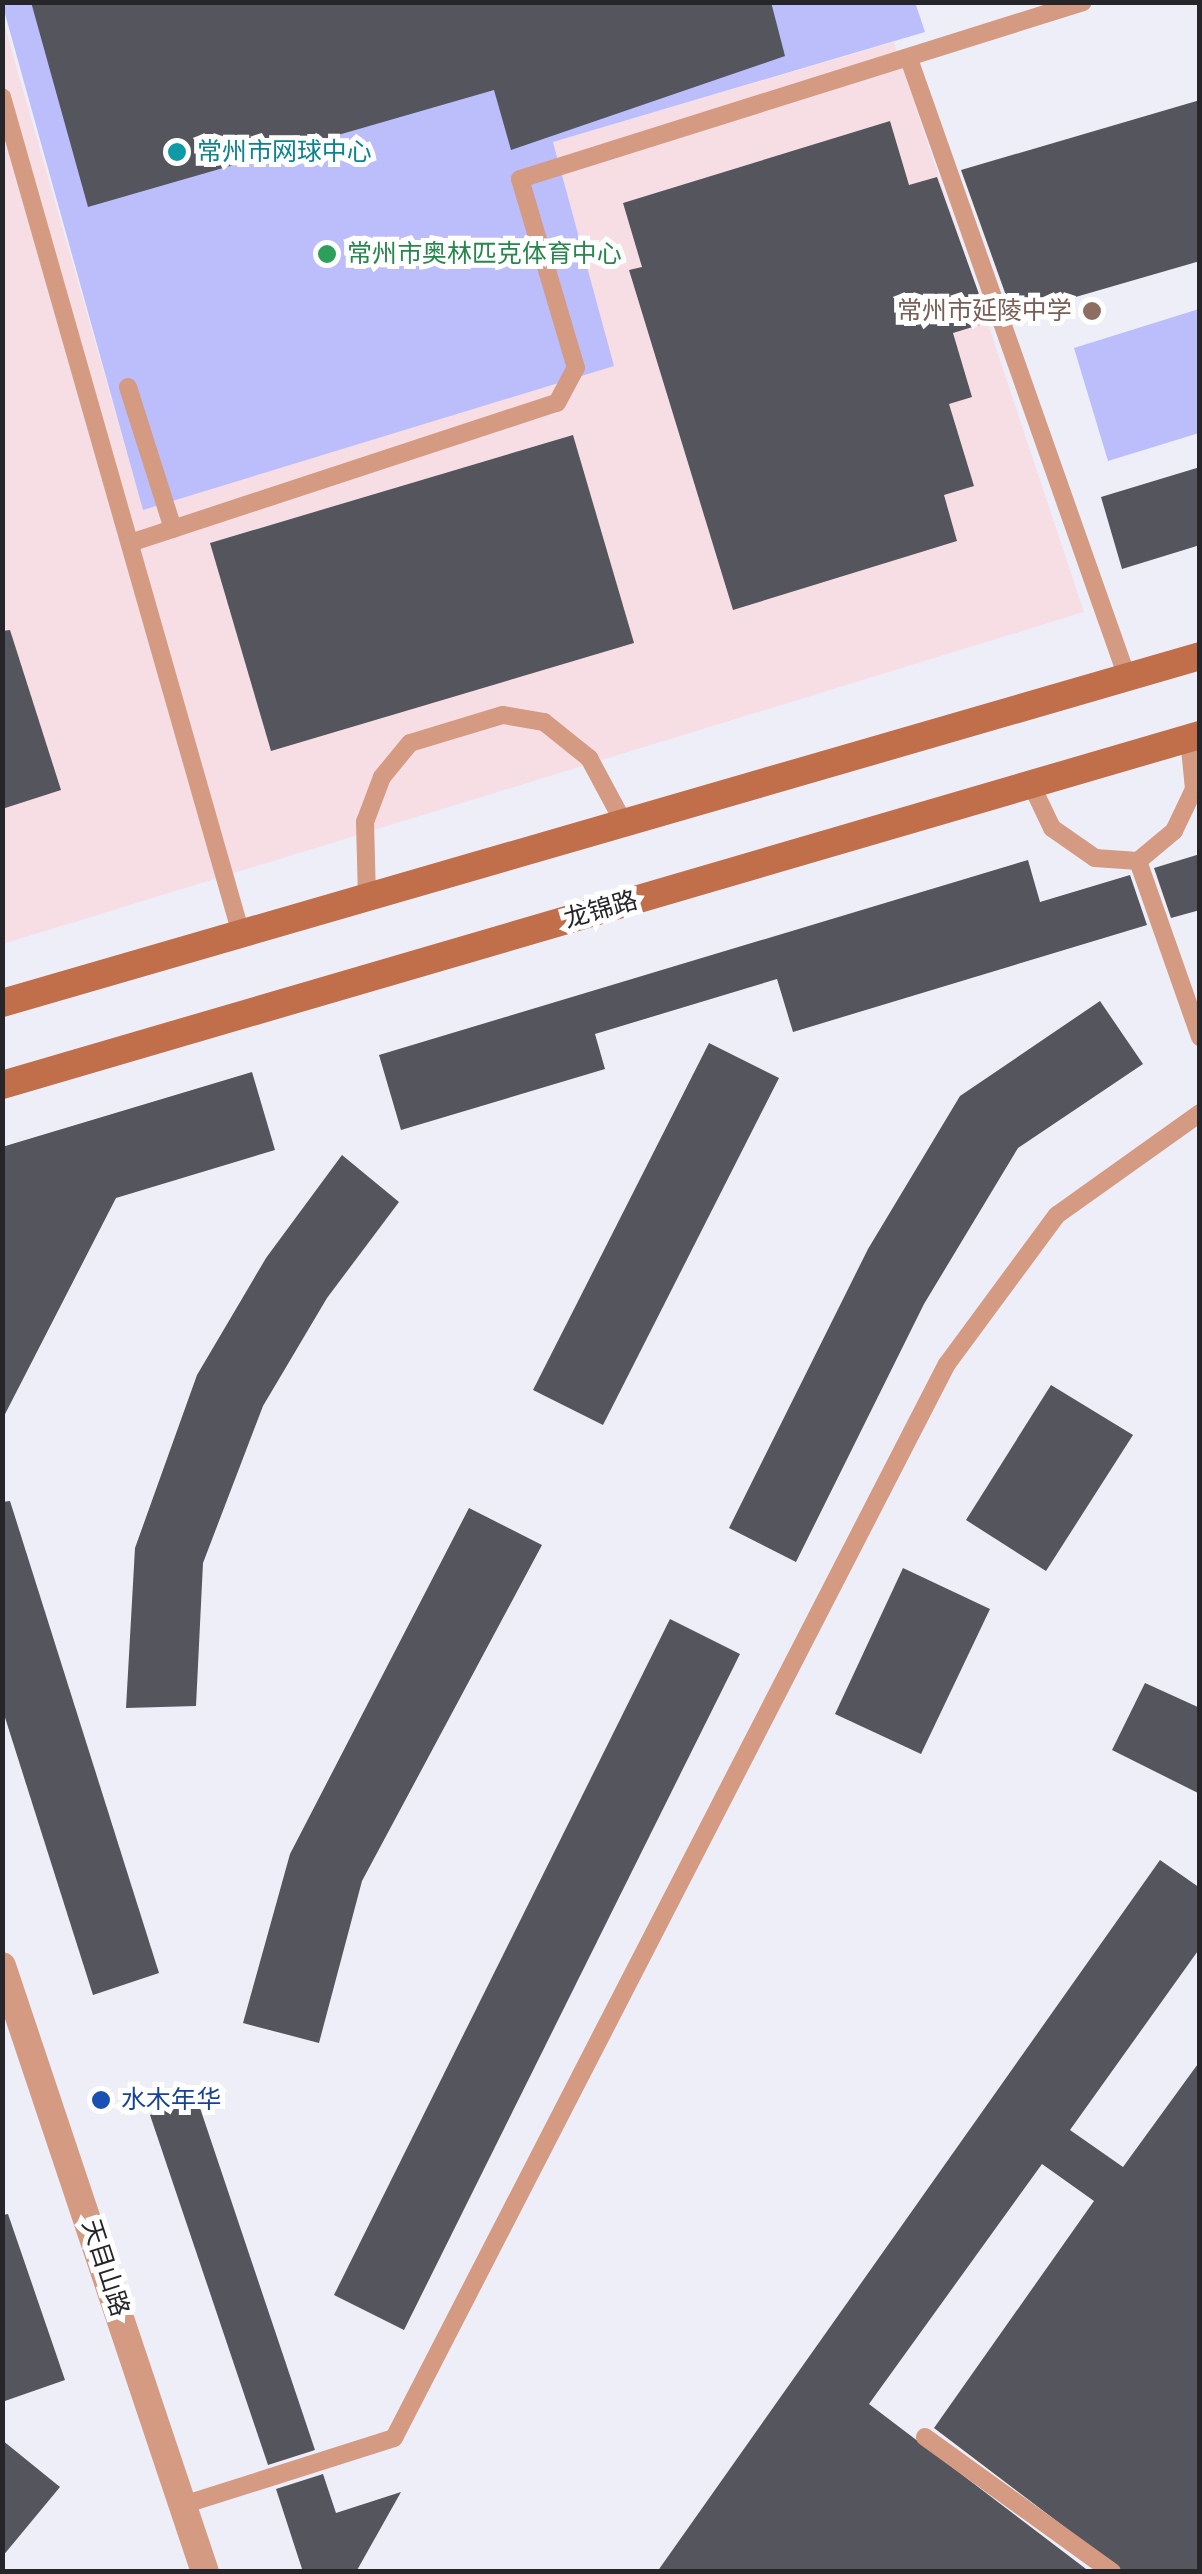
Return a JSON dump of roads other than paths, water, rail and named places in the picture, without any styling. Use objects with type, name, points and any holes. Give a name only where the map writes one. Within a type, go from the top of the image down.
[{"type":"main road","points":[[2,1003],[1200,656]]},
{"type":"main road","name":"龙锦路","points":[[2,1085],[1194,737]]},
{"type":"street","name":"天目山路","points":[[2,1966],[205,2572]]},
{"type":"lane","points":[[130,543],[557,403],[576,368],[520,179],[909,60],[1083,2]]},
{"type":"lane","points":[[909,60],[1127,677]]},
{"type":"lane","points":[[2,97],[242,934]]},
{"type":"lane","points":[[128,388],[172,529]]},
{"type":"lane","points":[[367,898],[365,822],[382,777],[410,743],[503,715],[544,722],[589,758],[624,823]]},
{"type":"lane","points":[[1031,784],[1052,828],[1095,858],[1138,861],[1174,831],[1194,789],[1194,737]]},
{"type":"lane","points":[[1138,861],[1200,1037]]},
{"type":"lane","points":[[183,2505],[394,2438],[947,1364],[1057,1215],[1200,1113]]},
{"type":"lane","points":[[926,2437],[1112,2572]]},
{"type":"place","name":"常州市网球中心","points":[[177,152]]},
{"type":"place","name":"常州市奥林匹克体育中心","points":[[327,254]]},
{"type":"place","name":"常州市延陵中学","points":[[1092,311]]},
{"type":"place","name":"水木年华","points":[[101,2100]]}]
